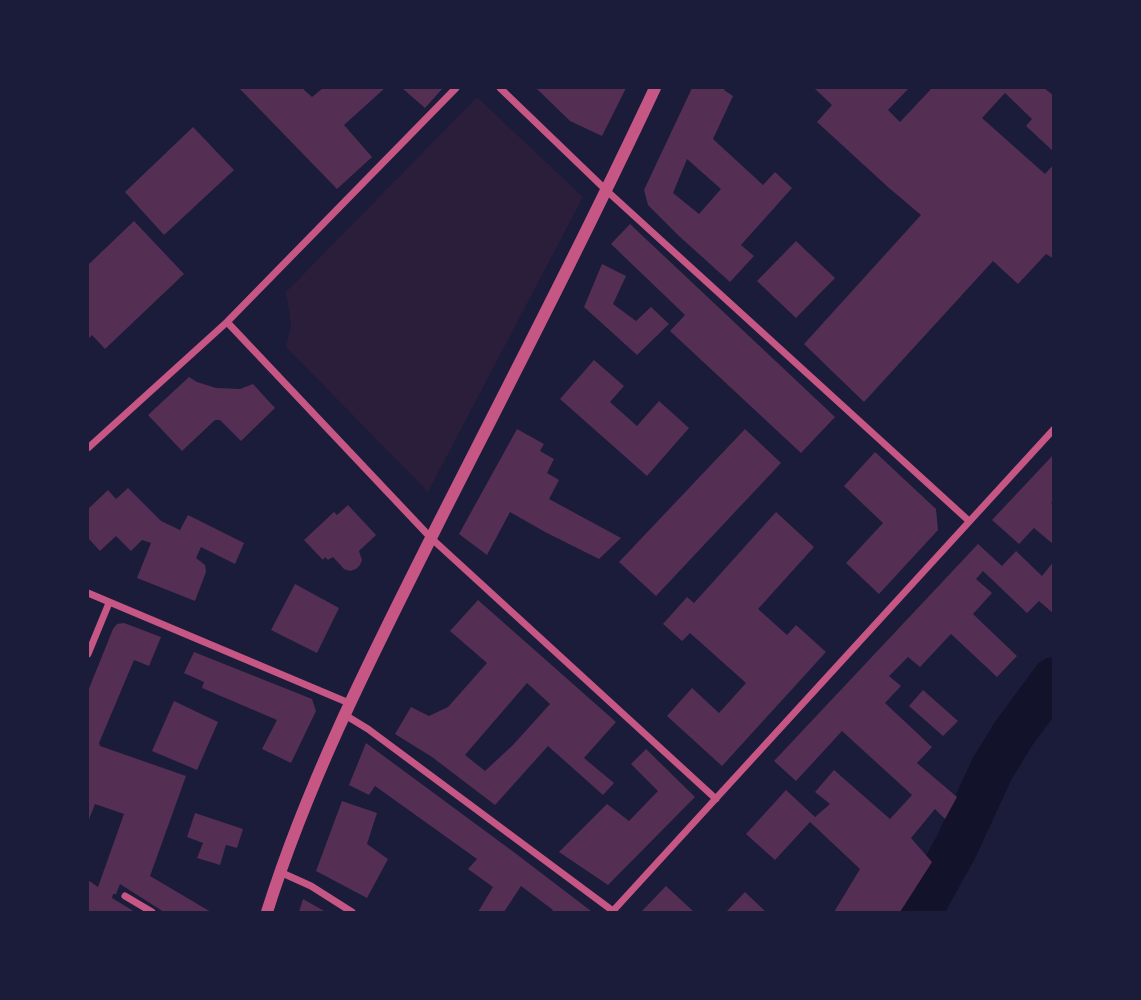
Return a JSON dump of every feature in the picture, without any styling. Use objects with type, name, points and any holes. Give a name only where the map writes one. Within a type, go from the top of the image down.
[{"type":"street","points":[[88,447],[226,322],[456,88]]},
{"type":"street","points":[[500,88],[607,191],[969,521]]},
{"type":"street","points":[[267,912],[309,794],[347,709],[607,191],[655,88]]},
{"type":"street","points":[[226,322],[431,538],[716,799]]},
{"type":"street","points":[[88,593],[347,709],[368,729],[613,912],[1054,429]]},
{"type":"street","points":[[88,654],[109,603]]},
{"type":"street","points":[[280,872],[311,886],[352,912]]},
{"type":"street","points":[[125,895],[152,912]]},
{"type":"shaded area","points":[[477,97],[583,197],[428,492],[286,347],[291,323],[286,292]]},
{"type":"building","points":[[239,88],[302,88],[312,97],[323,88],[385,88],[344,125],[372,157],[337,189]]},
{"type":"building","points":[[402,88],[443,88],[425,108]]},
{"type":"building","points":[[536,88],[626,88],[602,136],[570,121]]},
{"type":"building","points":[[692,88],[725,88],[724,90],[733,96],[713,139],[763,185],[775,172],[792,188],[741,245],[754,256],[730,282],[648,205],[644,190]],"holes":[[[687,159],[721,189],[699,214],[673,193]]]},
{"type":"building","points":[[814,88],[909,88],[888,110],[900,122],[932,88],[1044,88],[1054,96],[1054,152],[1026,126],[1032,119],[1005,93],[982,118],[1045,174],[1054,164],[1054,259],[1046,254],[1018,284],[993,261],[864,402],[804,344],[921,215],[817,122],[832,105]]},
{"type":"building","points":[[193,127],[234,170],[164,235],[125,192]]},
{"type":"building","points":[[134,221],[184,274],[105,349],[92,335],[88,339],[88,265]]},
{"type":"building","points":[[630,224],[835,417],[801,453],[670,331],[685,315],[611,244]]},
{"type":"building","points":[[796,241],[835,278],[796,318],[757,281]]},
{"type":"building","points":[[602,264],[626,276],[613,304],[636,321],[651,307],[669,324],[637,355],[584,307]]},
{"type":"building","points":[[594,360],[624,386],[610,402],[637,426],[659,401],[689,428],[647,476],[560,399]]},
{"type":"building","points":[[189,377],[216,388],[240,389],[253,384],[275,408],[241,441],[220,420],[215,420],[182,451],[148,415]]},
{"type":"building","points":[[517,429],[544,444],[540,451],[554,459],[547,473],[559,480],[549,499],[621,538],[599,559],[510,512],[487,555],[459,534]]},
{"type":"building","points":[[745,429],[781,463],[656,596],[619,562]]},
{"type":"building","points":[[875,452],[936,509],[938,530],[879,594],[846,563],[883,523],[844,486]]},
{"type":"building","points":[[1054,454],[1054,499],[1051,503],[1054,505],[1054,545],[1034,528],[1019,544],[992,520]]},
{"type":"building","points":[[128,488],[161,521],[180,530],[188,515],[244,543],[235,564],[201,547],[196,558],[205,565],[206,572],[195,601],[137,578],[151,543],[142,540],[131,551],[116,536],[100,551],[88,538],[88,509],[108,490],[116,499]]},
{"type":"building","points":[[348,505],[376,535],[359,551],[362,560],[360,565],[350,571],[344,569],[333,557],[328,560],[325,557],[323,560],[304,540],[334,512],[337,515]]},
{"type":"building","points":[[776,512],[814,547],[758,609],[787,635],[796,625],[826,652],[722,766],[667,716],[692,688],[719,713],[746,683],[690,633],[682,641],[663,624],[687,597],[694,603]]},
{"type":"building","points":[[978,544],[1002,566],[1016,551],[1042,576],[1054,561],[1054,614],[1039,601],[1027,613],[983,571],[976,579],[992,593],[973,614],[1017,656],[997,677],[951,634],[920,667],[908,657],[889,676],[901,686],[885,703],[932,747],[917,763],[957,797],[945,819],[935,809],[911,838],[932,862],[900,912],[834,912],[860,869],[810,822],[775,860],[746,834],[786,790],[815,817],[830,804],[815,792],[834,770],[890,819],[912,795],[842,731],[796,781],[774,761]]},
{"type":"building","points":[[295,584],[339,608],[317,653],[271,630]]},
{"type":"building","points":[[478,600],[616,722],[584,758],[614,783],[603,795],[548,746],[495,805],[432,757],[395,734],[411,707],[429,716],[448,707],[487,663],[450,631]],"holes":[[[527,683],[550,704],[485,771],[465,755]]]},
{"type":"building","points":[[124,623],[161,637],[149,666],[134,660],[99,743],[100,746],[186,776],[150,876],[211,912],[164,912],[120,884],[112,898],[135,912],[88,912],[88,880],[98,887],[124,814],[95,804],[88,822],[88,691],[113,629],[117,624]]},
{"type":"building","points":[[194,652],[312,699],[316,711],[291,763],[262,749],[277,720],[202,688],[204,682],[184,673]]},
{"type":"building","points":[[923,690],[958,721],[943,736],[909,706]]},
{"type":"building","points":[[174,701],[218,722],[197,770],[152,751]]},
{"type":"building","points":[[366,743],[591,911],[551,912],[553,910],[521,886],[504,912],[478,912],[493,887],[468,869],[477,859],[375,786],[369,795],[349,785]]},
{"type":"building","points":[[646,749],[695,797],[608,885],[559,852],[607,804],[629,821],[658,791],[631,764]]},
{"type":"building","points":[[342,801],[377,813],[367,844],[388,859],[367,898],[316,871]]},
{"type":"building","points":[[195,813],[243,829],[237,848],[226,845],[220,865],[197,858],[203,843],[187,837]]},
{"type":"building","points":[[666,886],[694,912],[641,912]]},
{"type":"building","points":[[745,892],[766,912],[726,912]]},
{"type":"building","points":[[303,899],[326,912],[299,912]]},
{"type":"waterway","points":[[920,912],[956,847],[992,769],[1014,733],[1054,679]]}]
